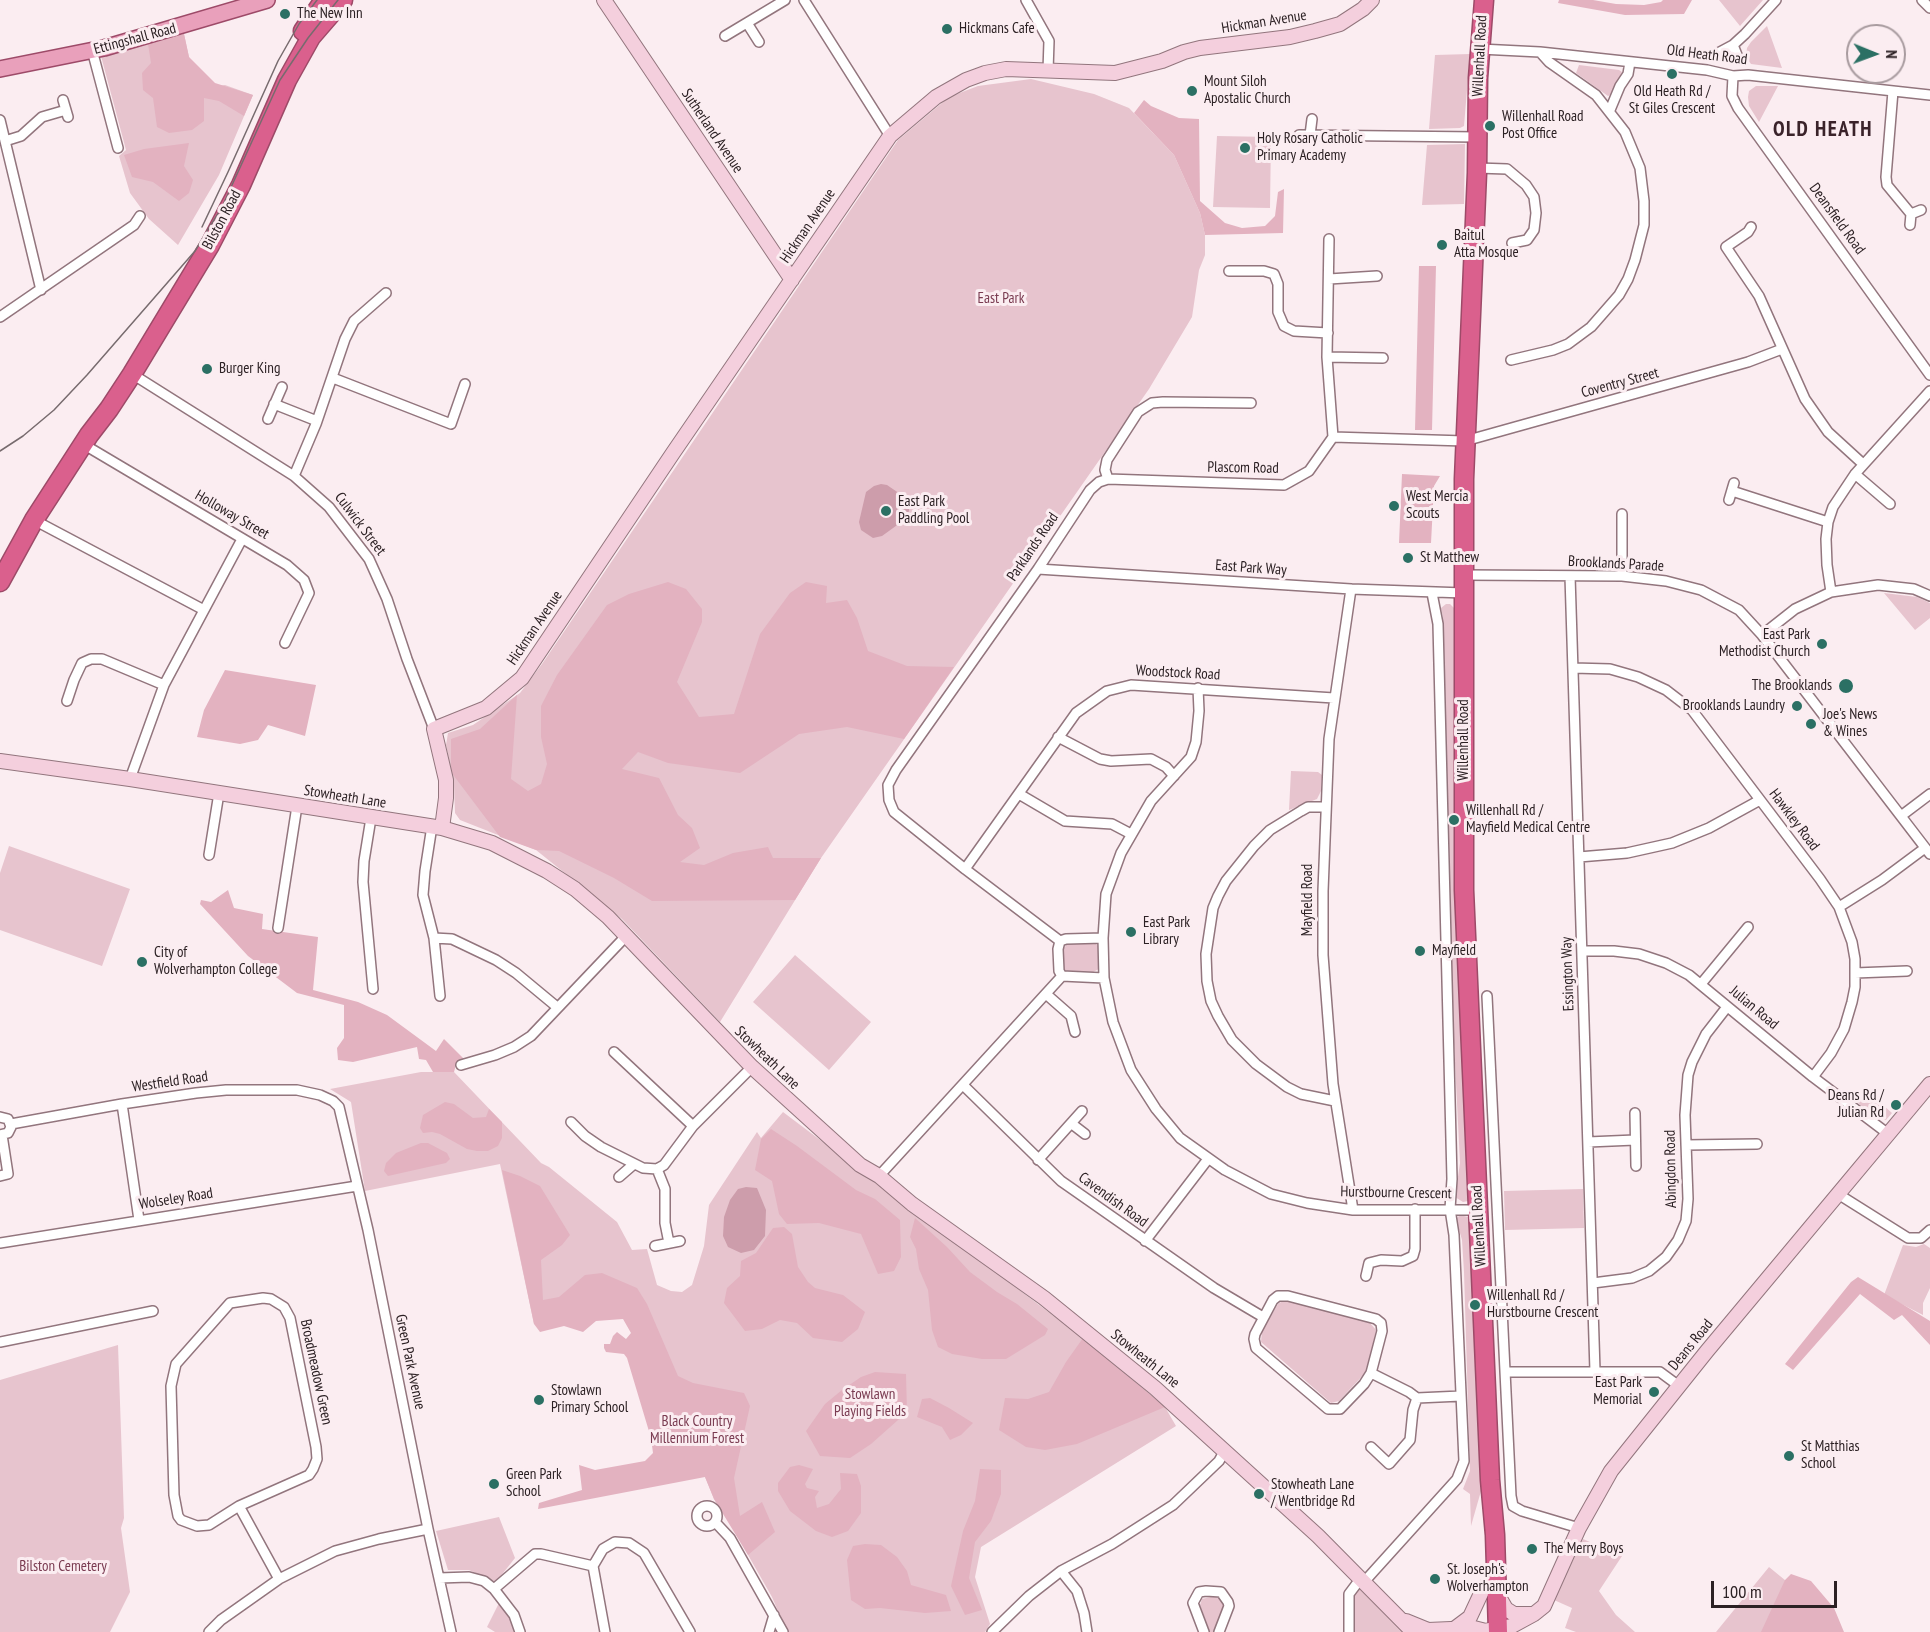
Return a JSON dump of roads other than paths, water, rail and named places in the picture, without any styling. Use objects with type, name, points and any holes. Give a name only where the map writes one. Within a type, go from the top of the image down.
[{"type":"highway","name":"Willenhall Road","points":[[1484,0],[1480,49],[1465,441],[1464,890],[1479,1029],[1478,1210],[1490,1480],[1496,1535],[1490,1589],[1489,1631]]},
{"type":"highway","name":"Bilston Road","points":[[0,582],[34,520],[86,439],[104,403],[129,371],[177,285],[234,175],[285,63],[329,3]]},
{"type":"main road","name":"Ettingshall Road","points":[[0,69],[92,50],[183,26],[267,0]]},
{"type":"street","name":"Sutherland Avenue","points":[[604,0],[792,280]]},
{"type":"street","points":[[725,36],[785,0]]},
{"type":"street","points":[[804,0],[890,136]]},
{"type":"street","points":[[1026,0],[1049,41],[1048,71]]},
{"type":"street","name":"Hickman Avenue","points":[[434,729],[486,708],[522,678],[890,136],[936,98],[975,76],[1006,69],[1115,73],[1200,48],[1290,37],[1340,24],[1372,0]]},
{"type":"street","points":[[1718,53],[1733,45],[1776,0]]},
{"type":"street","points":[[1922,0],[1930,8]]},
{"type":"street","points":[[747,23],[759,42]]},
{"type":"street","points":[[1733,45],[1738,60]]},
{"type":"street","name":"Old Heath Road","points":[[1480,49],[1540,52],[1707,70],[1733,76],[1748,75],[1930,95]]},
{"type":"street","points":[[92,50],[118,148]]},
{"type":"street","points":[[1511,360],[1568,344],[1591,327],[1628,279],[1644,225],[1640,168],[1625,132],[1596,95],[1549,62],[1540,52]]},
{"type":"street","points":[[1610,111],[1620,86],[1628,74],[1630,62]]},
{"type":"street","name":"Deansfield Road","points":[[1733,76],[1732,96],[1738,108],[1930,375]]},
{"type":"street","points":[[1893,91],[1887,185],[1911,214],[1910,225]]},
{"type":"street","points":[[4,148],[42,117],[67,114],[63,100]]},
{"type":"street","points":[[1310,135],[1312,119]]},
{"type":"street","points":[[0,120],[4,148],[41,290]]},
{"type":"street","points":[[1299,135],[1477,137]]},
{"type":"street","points":[[1477,168],[1507,169],[1526,185],[1534,197],[1536,213],[1534,230],[1527,240],[1512,243]]},
{"type":"street","points":[[1911,214],[1921,210]]},
{"type":"street","points":[[0,316],[134,225],[140,216]]},
{"type":"street","points":[[1751,226],[1748,232],[1726,247],[1759,296],[1805,399],[1828,432],[1863,464]]},
{"type":"street","points":[[1329,239],[1327,357],[1333,437],[1465,441]]},
{"type":"street","points":[[1229,271],[1264,271],[1274,274],[1278,284],[1278,312],[1284,326],[1294,331],[1328,333]]},
{"type":"street","points":[[1329,279],[1377,276]]},
{"type":"street","points":[[294,476],[317,421],[345,339],[354,321],[386,293]]},
{"type":"street","name":"Coventry Street","points":[[1465,441],[1737,366],[1782,349]]},
{"type":"street","points":[[1327,357],[1383,358]]},
{"type":"street","name":"Culwick Street","points":[[129,371],[294,476],[329,507],[369,559],[387,599],[434,729],[446,780],[446,798],[437,827]]},
{"type":"street","points":[[333,378],[451,424],[465,384]]},
{"type":"street","points":[[268,419],[282,387]]},
{"type":"street","points":[[1831,592],[1827,565],[1828,522],[1833,507],[1863,464],[1930,391]]},
{"type":"street","points":[[1108,479],[1105,470],[1107,460],[1144,406],[1163,402],[1252,403]]},
{"type":"street","points":[[274,404],[317,421]]},
{"type":"street","name":"Plascom Road","points":[[1108,479],[1284,485],[1309,471],[1333,437]]},
{"type":"street","name":"Holloway Street","points":[[86,439],[242,539],[287,565],[304,580],[309,593],[285,643]]},
{"type":"street","points":[[1855,474],[1890,504]]},
{"type":"street","name":"Parklands Road","points":[[965,869],[894,812],[889,800],[888,785],[896,770],[1038,569],[1090,490],[1099,482],[1108,479]]},
{"type":"street","points":[[1732,491],[1828,522]]},
{"type":"street","points":[[1622,514],[1622,576]]},
{"type":"street","points":[[34,520],[204,610]]},
{"type":"street","points":[[130,779],[164,685],[242,539]]},
{"type":"street","name":"East Park Way","points":[[1038,569],[1432,593],[1464,584]]},
{"type":"street","name":"Brooklands Parade","points":[[1464,584],[1570,576],[1622,576],[1666,580],[1701,590],[1739,610],[1762,635],[1928,851]]},
{"type":"street","name":"Essington Way","points":[[1570,576],[1595,1371]]},
{"type":"street","points":[[1762,635],[1795,609],[1831,592],[1878,585],[1914,589],[1930,596]]},
{"type":"street","name":"Mayfield Road","points":[[1351,589],[1334,698],[1325,807],[1323,954],[1335,1101],[1353,1210]]},
{"type":"street","name":"Willenhall Road","points":[[1349,1632],[1349,1594],[1457,1479],[1464,1461],[1454,1235],[1450,1209],[1452,1179],[1438,624],[1432,593]]},
{"type":"street","points":[[67,701],[82,663],[91,659],[102,660],[164,685]]},
{"type":"street","name":"Hawkley Road","points":[[1573,668],[1610,669],[1623,672],[1666,690],[1692,710],[1839,907],[1852,942],[1855,973],[1852,1002],[1844,1029],[1831,1053],[1813,1077]]},
{"type":"street","name":"Woodstock Road","points":[[965,869],[1076,713],[1107,691],[1131,685],[1334,698]]},
{"type":"street","name":"Hurstbourne Crescent","points":[[1198,688],[1199,711],[1196,742],[1191,757],[1151,801],[1121,853],[1106,894],[1103,938],[1104,978],[1113,1022],[1131,1070],[1156,1109],[1180,1138],[1241,1180],[1271,1194],[1307,1203],[1353,1210],[1478,1210]]},
{"type":"street","points":[[1058,736],[1100,759],[1111,761],[1150,759],[1166,767],[1174,776]]},
{"type":"street","name":"Stowheath Lane","points":[[0,761],[437,827],[492,843],[548,871],[595,904],[752,1067],[860,1165],[879,1176],[912,1204],[1044,1298],[1155,1388],[1292,1512],[1413,1632]]},
{"type":"street","points":[[209,855],[219,793]]},
{"type":"street","points":[[1019,794],[1065,821],[1112,824],[1131,834]]},
{"type":"street","points":[[1901,816],[1930,794]]},
{"type":"street","points":[[1579,857],[1627,853],[1672,843],[1709,828],[1760,800]]},
{"type":"street","points":[[278,928],[297,806]]},
{"type":"street","points":[[1325,807],[1308,807],[1270,830],[1254,846],[1226,881],[1212,908],[1206,954],[1207,981],[1211,1001],[1232,1040],[1256,1064],[1287,1087],[1301,1094],[1335,1101]]},
{"type":"street","points":[[371,818],[363,882],[373,988]]},
{"type":"street","points":[[437,827],[425,871],[423,895],[434,938],[440,996]]},
{"type":"street","points":[[1839,907],[1928,851]]},
{"type":"street","points":[[965,869],[1060,941]]},
{"type":"street","points":[[1701,984],[1748,927]]},
{"type":"street","points":[[461,1065],[514,1047],[531,1036],[627,935]]},
{"type":"street","points":[[434,938],[452,939],[496,960],[516,973],[557,1007]]},
{"type":"street","points":[[1060,941],[1103,938]]},
{"type":"street","points":[[1060,941],[1058,963],[1062,976]]},
{"type":"street","name":"Julian Road","points":[[1582,951],[1614,951],[1653,958],[1678,969],[1701,984],[1813,1077],[1887,1134]]},
{"type":"street","points":[[1855,973],[1907,971]]},
{"type":"street","points":[[1062,976],[1104,978]]},
{"type":"street","points":[[879,1176],[1062,976]]},
{"type":"street","points":[[1046,994],[1071,1016],[1075,1032]]},
{"type":"street","name":"Willenhall Road","points":[[1487,996],[1479,1029],[1505,1372],[1510,1496],[1513,1506],[1522,1511],[1579,1528]]},
{"type":"street","name":"Abingdon Road","points":[[1593,1283],[1623,1280],[1641,1275],[1657,1266],[1673,1248],[1686,1221],[1688,1199],[1685,1100],[1692,1062],[1706,1034],[1727,1006]]},
{"type":"street","points":[[614,1052],[693,1126]]},
{"type":"street","points":[[571,1122],[601,1147],[642,1168],[657,1168],[664,1165],[693,1126],[752,1067]]},
{"type":"street","name":"Deans Road","points":[[1489,1631],[1512,1626],[1544,1606],[1579,1528],[1611,1471],[1930,1084]]},
{"type":"street","name":"Cavendish Road","points":[[963,1085],[1061,1181],[1214,1288],[1263,1317]]},
{"type":"street","name":"Westfield Road","points":[[11,1124],[122,1104],[226,1090],[297,1090],[320,1095],[333,1101]]},
{"type":"street","name":"Green Park Avenue","points":[[333,1101],[339,1107],[344,1124],[451,1632]]},
{"type":"street","points":[[122,1104],[139,1221]]},
{"type":"street","points":[[1038,1160],[1082,1111]]},
{"type":"street","points":[[1635,1113],[1636,1166]]},
{"type":"street","points":[[0,1117],[8,1119],[11,1124],[8,1133],[1,1135],[8,1174],[0,1176]]},
{"type":"street","points":[[1072,1124],[1085,1134]]},
{"type":"street","points":[[1588,1142],[1635,1140]]},
{"type":"street","points":[[1686,1145],[1757,1144]]},
{"type":"street","points":[[1145,1241],[1208,1159]]},
{"type":"street","points":[[619,1177],[634,1164]]},
{"type":"street","points":[[657,1168],[665,1189],[665,1223],[669,1243]]},
{"type":"street","name":"Wolseley Road","points":[[0,1243],[357,1186]]},
{"type":"street","points":[[1838,1194],[1908,1238],[1921,1238],[1930,1230]]},
{"type":"street","points":[[1358,1261],[1370,1263],[1381,1260],[1401,1261],[1413,1256],[1415,1209]]},
{"type":"street","points":[[655,1246],[680,1241]]},
{"type":"street","points":[[1366,1276],[1370,1263]]},
{"type":"street","points":[[1278,1296],[1288,1296],[1376,1319],[1381,1323],[1382,1331],[1371,1373],[1364,1384],[1340,1409],[1328,1409],[1256,1348],[1254,1339],[1263,1317],[1273,1300],[1278,1296]]},
{"type":"street","name":"Broadmeadow Green","points":[[271,1299],[284,1307],[290,1318],[317,1459],[309,1475],[239,1506],[209,1525],[197,1526],[181,1520],[178,1516],[174,1495],[171,1386],[173,1371],[176,1364],[230,1303],[271,1299]]},
{"type":"street","points":[[0,1342],[153,1311]]},
{"type":"street","points":[[1505,1372],[1660,1372],[1679,1386]]},
{"type":"street","points":[[1371,1373],[1417,1398],[1461,1396]]},
{"type":"street","points":[[1371,1447],[1389,1464],[1410,1440],[1413,1410],[1417,1398]]},
{"type":"street","points":[[992,1632],[1029,1596],[1061,1571],[1112,1544],[1173,1505],[1219,1461],[1224,1452]]},
{"type":"street","points":[[239,1506],[279,1579]]},
{"type":"street","points":[[716,1523],[730,1538],[783,1632]]},
{"type":"street","points":[[209,1632],[221,1620],[279,1579],[335,1551],[428,1529]]},
{"type":"street","points":[[605,1632],[593,1566],[609,1544],[622,1542],[636,1546],[644,1553],[690,1632]]},
{"type":"street","points":[[494,1589],[535,1554],[593,1566]]},
{"type":"street","points":[[1061,1571],[1077,1592],[1087,1632]]},
{"type":"street","points":[[439,1578],[477,1578],[494,1589],[514,1615],[520,1632]]},
{"type":"street","points":[[1454,1629],[1470,1617],[1490,1589],[1506,1609],[1514,1614],[1534,1614]]},
{"type":"street","points":[[1204,1632],[1193,1602],[1199,1592],[1206,1591],[1221,1592],[1228,1602],[1229,1606],[1219,1632]]},
{"type":"street","points":[[1520,1632],[1534,1614]]},
{"type":"street","points":[[769,1632],[774,1615]]},
{"type":"street","name":"Stowheath Lane","points":[[1401,1620],[1428,1630],[1474,1628],[1489,1631]]},
{"type":"tram line","points":[[202,227],[278,61],[299,24],[317,0]]},
{"type":"tram line","points":[[0,451],[23,436],[54,410],[195,251],[222,207],[280,80],[308,38],[338,0]]},
{"type":"place","name":"The New Inn","points":[[285,14]]},
{"type":"place","name":"Hickmans Cafe","points":[[947,29]]},
{"type":"place","name":"Old Heath Rd / St Giles Crescent","points":[[1672,74]]},
{"type":"place","name":"Mount Siloh Apostalic Church","points":[[1192,91]]},
{"type":"place","name":"Willenhall Road Post Office","points":[[1490,126]]},
{"type":"place","name":"Holy Rosary Catholic Primary Academy","points":[[1245,148]]},
{"type":"place","name":"Baitul Atta Mosque","points":[[1442,245]]},
{"type":"place","name":"Burger King","points":[[207,369]]},
{"type":"place","name":"West Mercia Scouts","points":[[1394,506]]},
{"type":"place","name":"East Park Paddling Pool","points":[[886,511]]},
{"type":"place","name":"St Matthew","points":[[1408,558]]},
{"type":"place","name":"East Park Methodist Church","points":[[1822,644]]},
{"type":"place","name":"The Brooklands","points":[[1846,686]]},
{"type":"place","name":"Brooklands Laundry","points":[[1797,706]]},
{"type":"place","name":"Joe's News & Wines","points":[[1811,724]]},
{"type":"place","name":"Willenhall Rd / Mayfield Medical Centre","points":[[1454,820]]},
{"type":"place","name":"East Park Library","points":[[1131,932]]},
{"type":"place","name":"Mayfield","points":[[1420,951]]},
{"type":"place","name":"City of Wolverhampton College","points":[[142,962]]},
{"type":"place","name":"Deans Rd / Julian Rd","points":[[1896,1105]]},
{"type":"place","name":"Willenhall Rd / Hurstbourne Crescent","points":[[1475,1305]]},
{"type":"place","name":"East Park Memorial","points":[[1654,1392]]},
{"type":"place","name":"Stowlawn Primary School","points":[[539,1400]]},
{"type":"place","name":"St Matthias School","points":[[1789,1456]]},
{"type":"place","name":"Green Park School","points":[[494,1484]]},
{"type":"place","name":"Stowheath Lane / Wentbridge Rd","points":[[1259,1494]]},
{"type":"place","name":"The Merry Boys","points":[[1532,1549]]},
{"type":"place","name":"St. Joseph's Wolverhampton","points":[[1435,1579]]},
{"type":"district","name":"OLD HEATH","points":[[1823,130]]},
{"type":"park label","name":"East Park","points":[[1001,299]]},
{"type":"park label","name":"Stowlawn Playing Fields","points":[[870,1404]]},
{"type":"park label","name":"Black Country Millennium Forest","points":[[697,1430]]},
{"type":"park label","name":"Bilston Cemetery","points":[[63,1567]]}]
